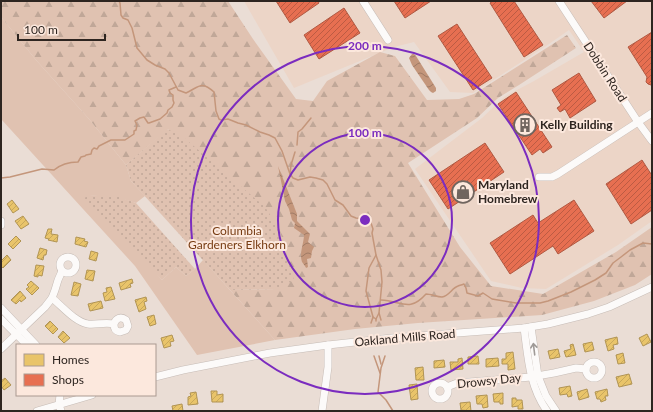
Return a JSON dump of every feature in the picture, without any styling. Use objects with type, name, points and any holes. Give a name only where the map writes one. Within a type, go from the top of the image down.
[{"type":"street","points":[[363,1],[388,40]]},
{"type":"street","name":"Dobbin Road","points":[[560,1],[638,122],[652,141]]},
{"type":"street","points":[[539,177],[552,177],[558,174],[652,113]]},
{"type":"street","points":[[1,349],[45,307],[52,298],[62,271]]},
{"type":"street","name":"Oakland Mills Road","points":[[156,377],[183,370],[264,355],[328,345],[548,324],[588,314],[615,304],[652,287]]},
{"type":"street","points":[[52,298],[81,322],[89,324],[114,324]]},
{"type":"street","points":[[1,308],[26,344]]},
{"type":"street","points":[[1,319],[35,344]]},
{"type":"street","points":[[527,327],[534,376],[539,398],[547,411]]},
{"type":"street","points":[[322,411],[328,367],[328,345]]},
{"type":"street","name":"Drowsy Day","points":[[447,387],[457,383],[534,376],[576,368],[586,369]]},
{"type":"street","points":[[534,376],[556,411]]},
{"type":"street","points":[[54,396],[60,408]]},
{"type":"street","points":[[60,396],[60,408]]},
{"type":"street","points":[[37,411],[60,408],[90,396]]},
{"type":"shaded area","points":[[244,1],[652,1],[652,221],[618,245],[546,289],[522,288],[491,281],[415,169],[482,118],[504,97],[584,52],[569,30],[473,93],[450,92],[414,42],[394,47],[294,88]]},
{"type":"green space","points":[[1,1],[228,1],[296,99],[313,101],[327,81],[380,52],[395,56],[427,100],[459,99],[474,94],[567,35],[576,48],[498,98],[477,118],[408,163],[460,247],[491,286],[543,294],[616,252],[652,227],[652,274],[635,285],[594,301],[542,315],[418,323],[355,329],[275,340],[230,290],[277,289],[168,129],[126,165],[89,119],[36,60],[1,17]]},
{"type":"green space","points":[[1,17],[36,60],[89,119],[126,165],[131,181],[145,196],[136,203],[114,197],[90,196],[162,280],[176,267],[186,276],[203,260],[275,340],[197,355],[135,266],[1,119]]},
{"type":"green space","name":"Columbia Gardeners Elkhorn","points":[[167,129],[182,136],[265,207],[279,228],[294,280],[277,289],[230,290],[131,181],[126,165]]},
{"type":"green space","name":"Columbia Gardeners Elkhorn","points":[[98,195],[119,197],[136,203],[195,269],[186,276],[176,267],[162,280],[83,198]]},
{"type":"water","points":[[412,54],[416,56],[436,88],[436,91],[433,93],[429,90],[412,65],[409,58]]},
{"type":"water","points":[[278,166],[297,214],[297,221],[310,234],[308,242],[314,247],[311,258],[307,259],[308,267],[306,268],[301,259],[304,235],[294,228],[295,223],[292,220],[285,201]]},
{"type":"building: Homes","points":[[12,200],[19,209],[13,213],[7,204]]},
{"type":"building: Homes","points":[[23,216],[29,224],[21,229],[15,221]]},
{"type":"building: Homes","points":[[48,229],[52,229],[51,234],[58,235],[57,242],[45,238]]},
{"type":"building: Homes","points":[[16,236],[21,241],[13,249],[8,244]]},
{"type":"building: Homes","points":[[76,237],[85,239],[84,241],[88,242],[86,247],[75,244]]},
{"type":"building: Homes","points":[[40,248],[47,250],[43,260],[37,258]]},
{"type":"building: Homes","points":[[91,251],[98,253],[96,261],[89,259]]},
{"type":"building: Homes","points":[[7,255],[11,260],[3,268],[1,266],[1,261]]},
{"type":"building: Homes","points":[[36,265],[44,266],[42,276],[34,276]]},
{"type":"building: Homes","points":[[87,270],[95,271],[93,281],[85,279]]},
{"type":"building: Homes","points":[[132,279],[133,283],[130,284],[131,287],[121,290],[119,283]]},
{"type":"building: Homes","points":[[31,281],[39,288],[32,295],[26,289],[29,287],[27,285]]},
{"type":"building: Homes","points":[[74,282],[81,284],[78,296],[71,295]]},
{"type":"building: Homes","points":[[111,287],[115,299],[105,301],[103,293],[107,292],[106,288]]},
{"type":"building: Homes","points":[[20,291],[26,298],[21,302],[20,300],[16,304],[11,300]]},
{"type":"building: Homes","points":[[146,297],[147,301],[144,302],[146,309],[139,312],[135,300]]},
{"type":"building: Homes","points":[[101,301],[103,308],[90,311],[88,304]]},
{"type":"building: Homes","points":[[154,315],[156,324],[150,326],[147,317]]},
{"type":"building: Homes","points":[[50,321],[58,329],[53,334],[45,326]]},
{"type":"building: Homes","points":[[63,331],[70,338],[64,343],[58,337]]},
{"type":"building: Homes","points":[[647,334],[651,342],[643,346],[639,338]]},
{"type":"building: Homes","points":[[172,335],[174,341],[170,342],[171,346],[164,348],[161,338]]},
{"type":"building: Homes","points":[[617,337],[618,344],[613,345],[614,349],[608,351],[605,340]]},
{"type":"building: Homes","points":[[592,342],[594,350],[585,352],[583,344]]},
{"type":"building: Homes","points":[[573,344],[576,355],[566,357],[564,351],[571,349],[570,345]]},
{"type":"building: Homes","points":[[558,349],[560,357],[550,359],[548,351]]},
{"type":"building: Homes","points":[[513,352],[515,369],[508,370],[508,364],[502,364],[502,359],[506,359],[506,353]]},
{"type":"building: Homes","points":[[623,353],[625,363],[618,364],[616,355]]},
{"type":"building: Homes","points":[[478,356],[479,364],[468,364],[468,357]]},
{"type":"building: Homes","points":[[462,358],[463,369],[451,370],[450,362],[458,362],[458,359]]},
{"type":"building: Homes","points":[[498,358],[499,366],[486,367],[486,359]]},
{"type":"building: Homes","points":[[444,360],[445,367],[434,368],[434,361]]},
{"type":"building: Homes","points":[[423,367],[424,380],[416,380],[415,368]]},
{"type":"building: Homes","points":[[629,374],[632,384],[619,387],[616,377]]},
{"type":"building: Homes","points":[[5,378],[11,385],[4,390],[1,386],[1,381]]},
{"type":"building: Homes","points":[[417,384],[418,399],[411,400],[409,385]]},
{"type":"building: Homes","points":[[570,386],[572,396],[568,397],[567,394],[560,395],[559,388]]},
{"type":"building: Homes","points":[[587,389],[589,397],[579,400],[577,392]]},
{"type":"building: Homes","points":[[607,389],[608,396],[605,396],[606,400],[601,402],[600,399],[597,399],[595,392]]},
{"type":"building: Homes","points":[[211,391],[217,391],[217,395],[223,394],[223,402],[212,402]]},
{"type":"building: Homes","points":[[196,392],[198,404],[188,405],[188,397],[191,396],[190,393]]},
{"type":"building: Homes","points":[[503,393],[503,404],[500,404],[500,402],[494,402],[493,394]]},
{"type":"building: Homes","points":[[487,395],[488,407],[483,408],[482,404],[477,404],[476,396]]},
{"type":"building: Homes","points":[[512,398],[522,400],[523,409],[518,409],[518,406],[512,407]]},
{"type":"building: Homes","points":[[470,402],[471,411],[461,410],[460,403]]},
{"type":"building: Homes","points":[[182,404],[183,411],[173,411],[172,406]]},
{"type":"building: Shops","points":[[276,1],[318,1],[319,3],[290,23]]},
{"type":"building: Shops","points":[[394,1],[431,1],[405,18]]},
{"type":"building: Shops","points":[[493,1],[514,1],[543,45],[524,57],[490,3]]},
{"type":"building: Shops","points":[[591,1],[627,1],[604,18]]},
{"type":"building: Shops","points":[[344,8],[360,33],[319,59],[304,35]]},
{"type":"building: Shops","points":[[457,24],[492,78],[473,90],[438,36]]},
{"type":"building: Shops","points":[[652,32],[651,85],[646,82],[647,77],[628,47]]},
{"type":"building: Shops","points":[[579,73],[596,101],[570,118],[565,109],[560,112],[557,108],[561,105],[552,90]]},
{"type":"building: Shops","name":"Kelly Building","points":[[516,92],[552,147],[543,153],[540,149],[532,155],[498,104]]},
{"type":"building: Shops","points":[[485,143],[504,172],[448,209],[429,180]]},
{"type":"building: Shops","points":[[642,160],[652,174],[652,210],[631,224],[606,184]]},
{"type":"building: Shops","points":[[574,200],[594,231],[558,254],[553,246],[510,274],[490,243],[533,215],[538,223]]},
{"type":"waterway","points":[[119,1],[121,15],[123,18],[128,20],[132,28],[137,48],[147,60],[165,69],[169,73],[178,90],[186,93],[203,85],[210,88],[214,92],[216,111],[219,119],[228,119],[246,125],[275,138],[293,178],[298,180],[310,177],[323,180],[327,184],[335,200],[343,205],[351,216],[367,219],[371,223],[376,255],[381,270],[382,282],[379,313],[381,320]]},
{"type":"waterway","points":[[1,178],[42,169],[54,170],[65,164],[78,162],[81,157],[91,154],[94,148],[97,149],[99,146],[111,140],[125,140],[134,134],[137,125],[135,121],[144,117],[149,123],[160,119],[167,113],[174,103],[173,95],[169,90],[176,87]]},
{"type":"waterway","points":[[297,145],[298,132],[311,118]]},
{"type":"waterway","points":[[290,174],[295,152]]},
{"type":"waterway","points":[[381,300],[410,305],[420,300],[426,294],[442,297],[449,294],[456,287],[464,284],[467,293],[478,296],[483,293],[492,299],[516,303],[540,303],[571,292],[595,280],[606,273],[613,263],[630,250],[643,243],[652,244]]},
{"type":"waterway","points":[[373,317],[366,291],[369,268],[376,255]]},
{"type":"waterway","points":[[376,321],[379,313]]},
{"type":"waterway","points":[[371,323],[373,317],[376,319]]},
{"type":"waterway","points":[[374,356],[380,373]]},
{"type":"waterway","points":[[379,356],[381,364]]},
{"type":"waterway","points":[[385,356],[381,368],[378,392],[386,400],[393,411]]},
{"type":"place","name":"Kelly Building","points":[[525,125]]},
{"type":"place","name":"Maryland Homebrew","points":[[463,192]]}]
